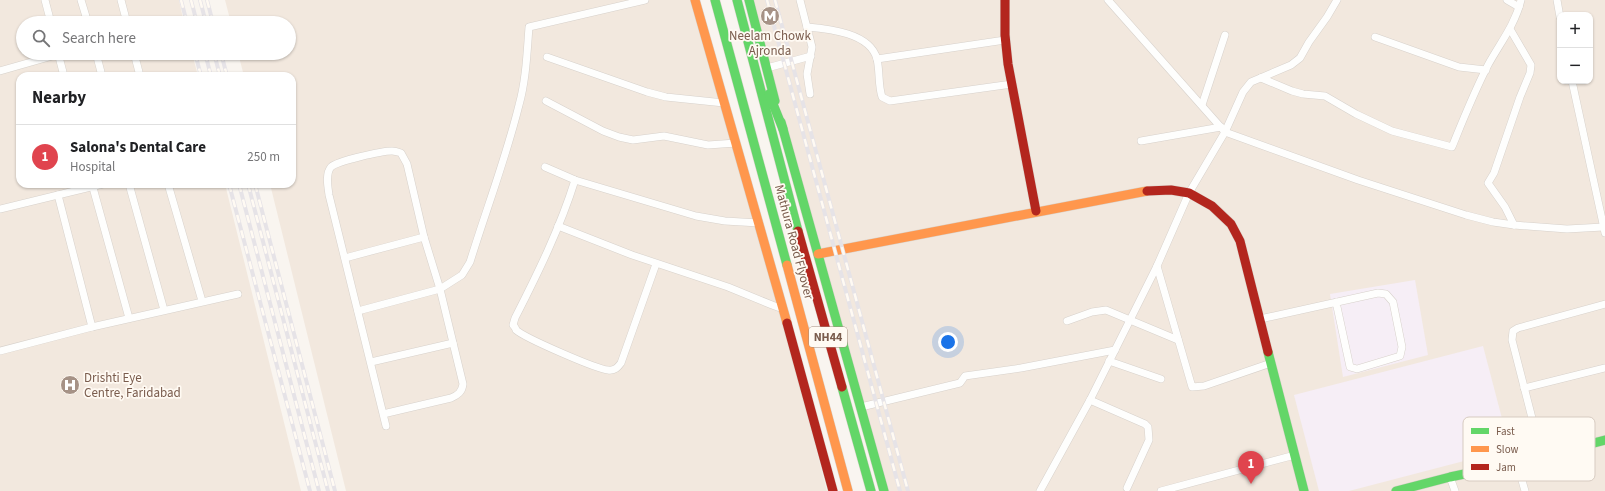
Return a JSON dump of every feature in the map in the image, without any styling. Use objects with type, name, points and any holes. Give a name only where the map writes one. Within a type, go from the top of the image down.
[{"type":"main road","points":[[695,0],[783,308],[833,491]]},
{"type":"main road","name":"Mathura Road Flyover","points":[[715,0],[848,491]]},
{"type":"main road","name":"NH44","points":[[737,0],[748,44]]},
{"type":"main road","points":[[749,0],[783,129],[884,491]]},
{"type":"main road","points":[[1005,0],[1005,40],[1036,211]]},
{"type":"main road","points":[[748,44],[783,129]]},
{"type":"main road","name":"Mathura Road Flyover","points":[[748,44],[785,183],[871,491]]},
{"type":"main road","points":[[818,254],[1036,211],[1142,192],[1164,189],[1188,193],[1206,203],[1232,225],[1240,241],[1304,491]]},
{"type":"main road","points":[[1595,443],[1605,440]]},
{"type":"main road","points":[[1396,491],[1463,474]]},
{"type":"street","points":[[45,0],[48,16]]},
{"type":"street","points":[[81,0],[86,16]]},
{"type":"street","points":[[121,0],[125,16]]},
{"type":"street","points":[[358,311],[440,289],[462,275],[470,262],[512,134],[520,104],[530,27],[645,0]]},
{"type":"street","points":[[800,0],[812,47],[807,74],[810,94]]},
{"type":"street","points":[[1108,0],[1223,130]]},
{"type":"street","points":[[1040,491],[1090,400],[1129,319],[1157,266],[1188,193],[1245,88],[1261,78],[1291,65],[1300,58],[1337,0]]},
{"type":"street","points":[[1261,78],[1302,94],[1325,96],[1356,114],[1392,131],[1452,147],[1486,70],[1510,29],[1520,3],[1507,0]]},
{"type":"street","points":[[1557,0],[1559,12]]},
{"type":"street","points":[[808,27],[833,29],[862,41],[874,50],[877,59],[880,91],[882,97],[890,101],[1012,84]]},
{"type":"street","points":[[1510,29],[1531,65],[1530,73],[1511,121],[1494,173],[1488,183],[1505,207],[1514,225]]},
{"type":"street","points":[[1202,105],[1225,35]]},
{"type":"street","points":[[1375,37],[1459,67],[1486,70]]},
{"type":"street","points":[[877,59],[1005,40]]},
{"type":"street","points":[[767,68],[811,56]]},
{"type":"street","points":[[547,57],[604,78],[666,97],[724,103]]},
{"type":"street","points":[[0,71],[37,60]]},
{"type":"street","points":[[61,60],[63,72]]},
{"type":"street","points":[[98,60],[101,72]]},
{"type":"street","points":[[136,60],[139,72]]},
{"type":"street","points":[[1141,141],[1223,130],[1338,173],[1457,213],[1493,222],[1514,225],[1604,230],[1573,84]]},
{"type":"street","points":[[546,101],[603,131],[619,137],[634,140],[664,136],[708,145],[736,143]]},
{"type":"street","points":[[383,414],[451,398],[458,395],[462,390],[463,384],[440,289],[424,237],[407,164],[401,154],[393,151],[382,152],[338,163],[330,168],[328,175],[328,185],[345,258],[371,362],[383,414],[386,426]]},
{"type":"street","points":[[545,167],[575,180],[696,216],[724,221],[759,223]]},
{"type":"street","points":[[575,180],[539,273],[515,318],[514,325],[516,330],[528,338],[587,363],[608,370],[617,368],[621,363],[656,264]]},
{"type":"street","points":[[0,209],[82,188]]},
{"type":"street","points":[[93,188],[129,318]]},
{"type":"street","points":[[130,188],[164,310]]},
{"type":"street","points":[[169,188],[202,301]]},
{"type":"street","points":[[58,195],[92,327]]},
{"type":"street","points":[[558,226],[656,264],[728,287],[772,306],[783,308]]},
{"type":"street","points":[[345,258],[424,237]]},
{"type":"street","points":[[1157,266],[1192,387],[1204,386],[1271,363]]},
{"type":"street","points":[[1260,319],[1336,302],[1378,293],[1386,294],[1393,302],[1402,347],[1400,356],[1358,369],[1350,367],[1336,302]]},
{"type":"street","points":[[0,351],[129,318],[238,294]]},
{"type":"street","points":[[1532,417],[1512,340],[1513,331],[1518,328],[1605,304]]},
{"type":"street","points":[[1067,321],[1092,312],[1106,310],[1178,340]]},
{"type":"street","points":[[371,362],[453,344]]},
{"type":"street","points":[[861,407],[960,383],[965,376],[1021,368],[1115,350]]},
{"type":"street","points":[[1109,361],[1161,379]]},
{"type":"street","points":[[1524,388],[1605,368]]},
{"type":"street","points":[[1090,400],[1145,424],[1148,427],[1149,440],[1127,488]]},
{"type":"street","points":[[1161,491],[1295,455]]},
{"type":"street","points":[[1450,477],[1455,491]]},
{"type":"street","points":[[1522,481],[1525,491]]},
{"type":"shaded area","points":[[0,0],[179,0],[182,16],[16,16],[16,60],[194,60],[197,72],[16,72],[16,188],[226,188],[301,491],[0,491]]},
{"type":"shaded area","points":[[225,0],[700,0],[827,491],[346,491],[271,188],[296,188],[296,72],[243,72],[240,60],[296,60],[296,16],[229,16]]},
{"type":"shaded area","points":[[750,0],[1605,0],[1605,491],[887,491]]},
{"type":"shaded area","points":[[1415,280],[1428,355],[1343,377],[1330,294]]},
{"type":"shaded area","points":[[1483,346],[1502,417],[1463,417],[1463,461],[1349,491],[1319,491],[1294,395]]},
{"type":"railway","points":[[181,0],[185,16]]},
{"type":"railway","points":[[191,0],[195,16]]},
{"type":"railway","points":[[200,0],[204,16]]},
{"type":"railway","points":[[207,0],[211,16]]},
{"type":"railway","points":[[767,0],[900,491]]},
{"type":"railway","points":[[775,0],[908,491]]},
{"type":"railway","points":[[197,60],[200,72]]},
{"type":"railway","points":[[207,60],[210,72]]},
{"type":"railway","points":[[216,60],[219,72]]},
{"type":"railway","points":[[223,60],[226,72]]},
{"type":"railway","points":[[230,188],[310,491]]},
{"type":"railway","points":[[240,188],[319,491]]},
{"type":"railway","points":[[249,188],[328,491]]},
{"type":"railway","points":[[256,188],[335,491]]},
{"type":"traffic: fast","points":[[715,0],[787,265]]},
{"type":"traffic: fast","points":[[737,0],[798,231]]},
{"type":"traffic: fast","points":[[749,0],[775,101]]},
{"type":"traffic: fast","points":[[769,94],[783,129]]},
{"type":"traffic: fast","points":[[781,122],[884,491]]},
{"type":"traffic: fast","points":[[1268,352],[1304,491]]},
{"type":"traffic: fast","points":[[842,387],[871,491]]},
{"type":"traffic: fast","points":[[1595,443],[1605,440]]},
{"type":"traffic: fast","points":[[1396,491],[1463,474]]},
{"type":"traffic: slow","points":[[695,0],[787,323]]},
{"type":"traffic: slow","points":[[818,254],[1147,191]]},
{"type":"traffic: slow","points":[[787,265],[848,491]]},
{"type":"traffic: jam","points":[[1005,0],[1005,35],[1008,64],[1036,211]]},
{"type":"traffic: jam","points":[[1147,191],[1171,190],[1189,193],[1212,206],[1231,224],[1240,241],[1268,352]]},
{"type":"traffic: jam","points":[[798,231],[842,387]]},
{"type":"traffic: jam","points":[[787,323],[833,491]]},
{"type":"place","name":"Neelam Chowk Ajronda","points":[[770,16]]},
{"type":"place","name":"Drishti Eye Centre, Faridabad","points":[[70,385]]},
{"type":"place","name":"Salona's Dental Care","points":[[1251,484]]}]
